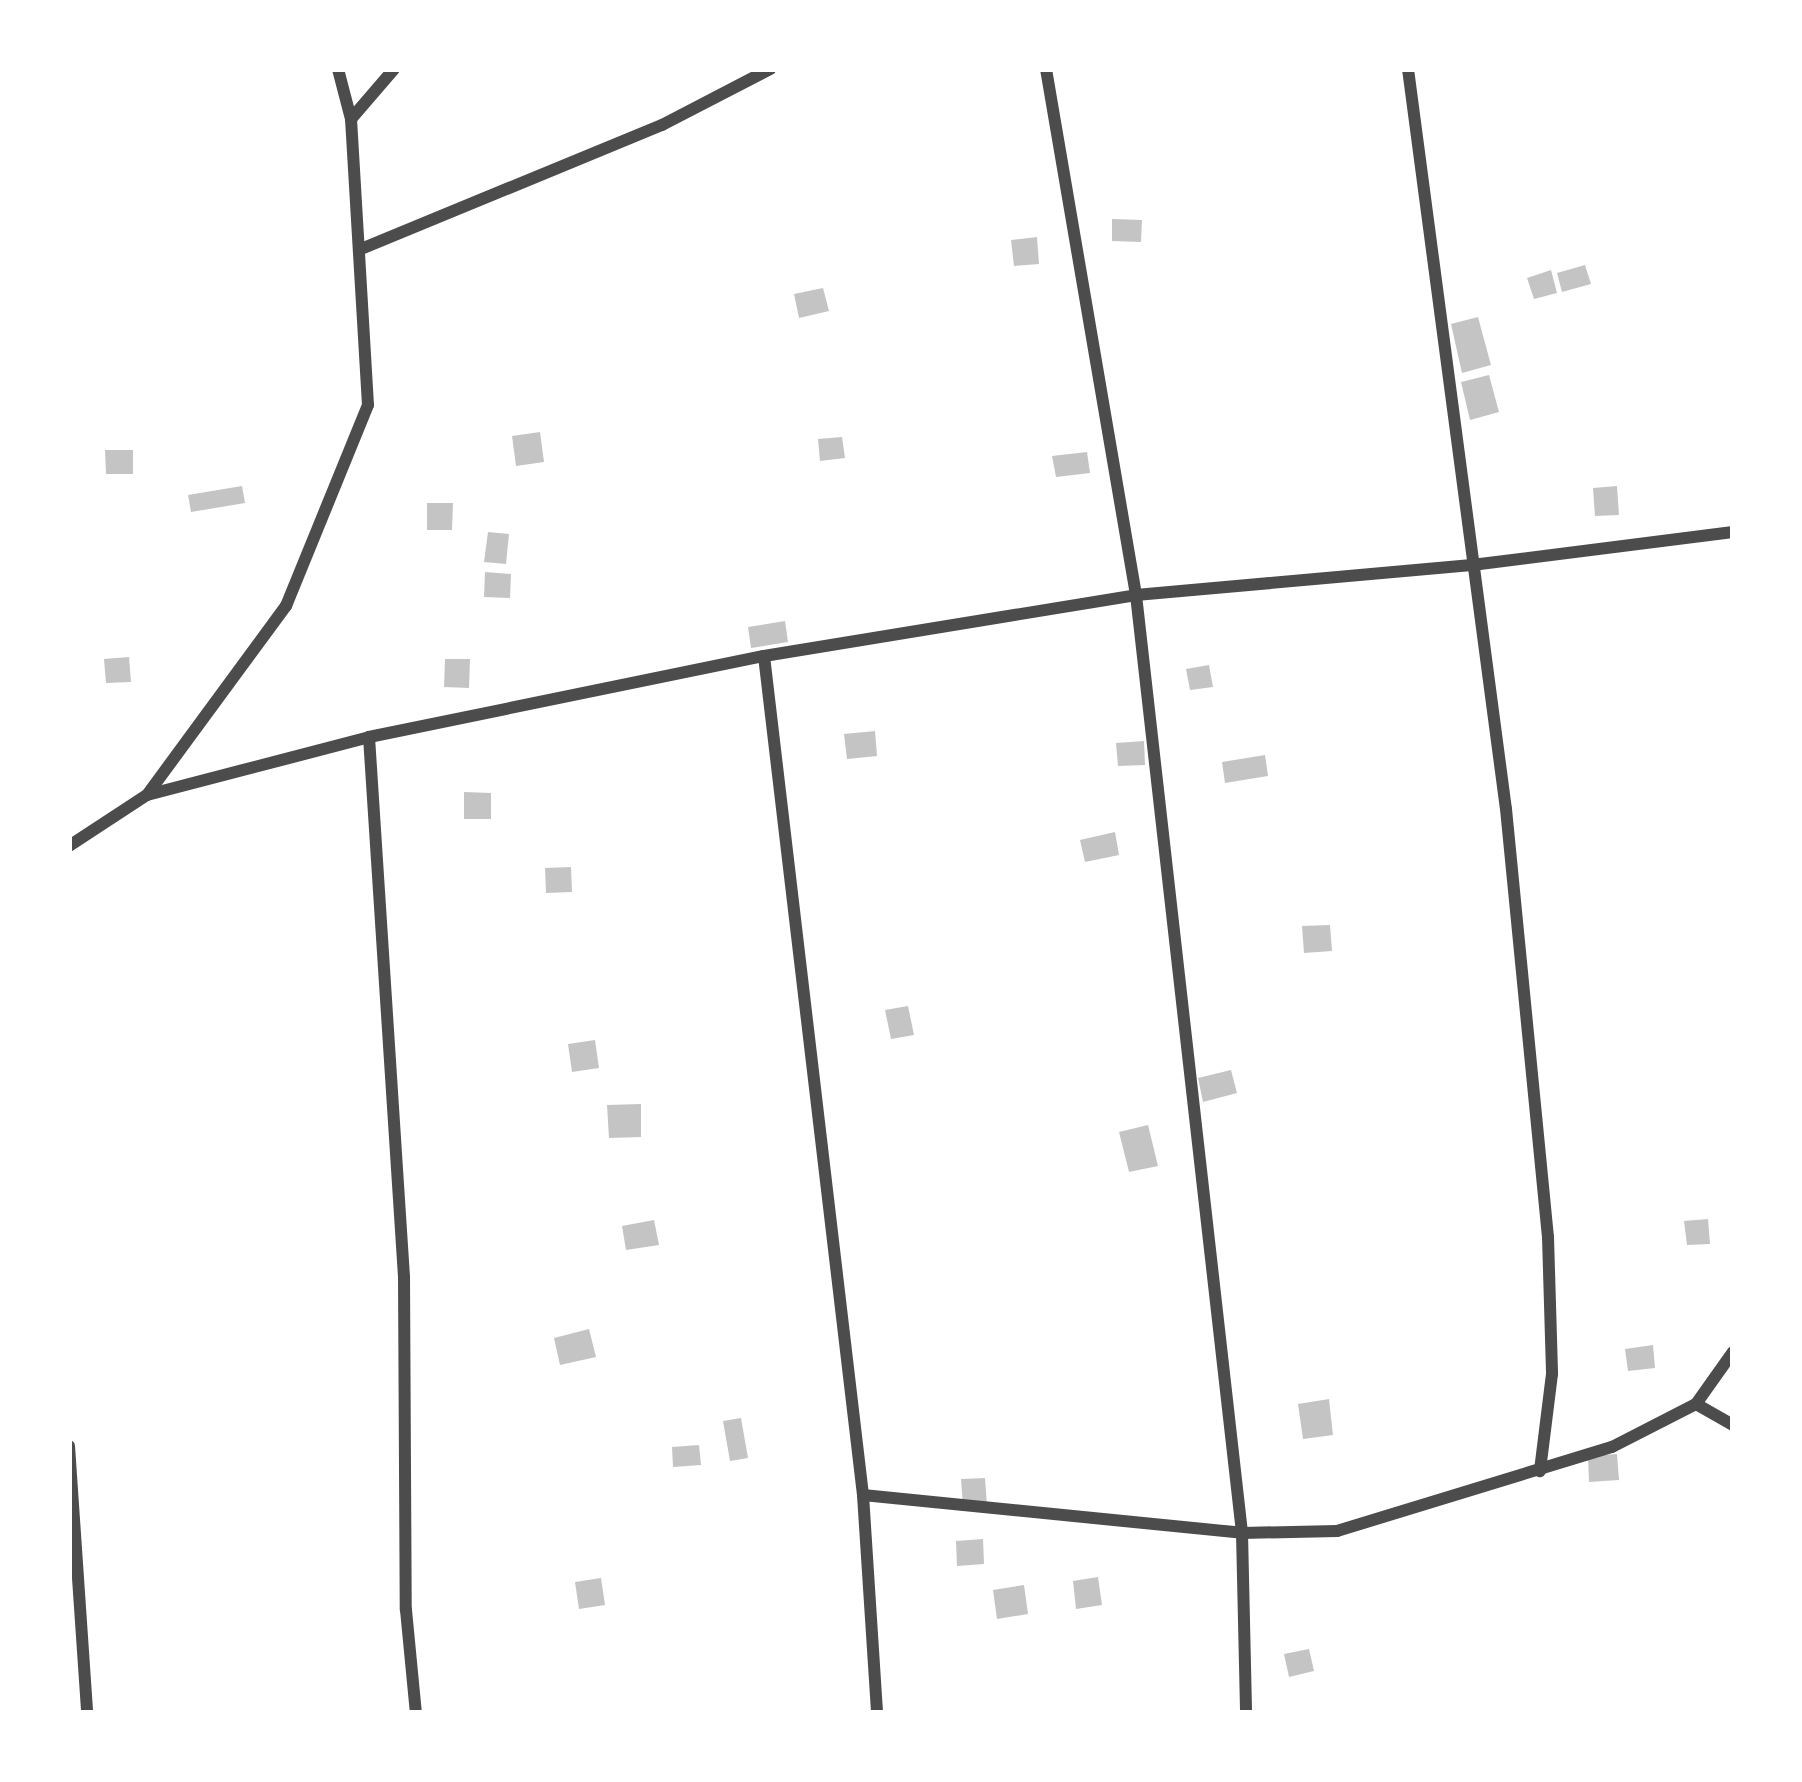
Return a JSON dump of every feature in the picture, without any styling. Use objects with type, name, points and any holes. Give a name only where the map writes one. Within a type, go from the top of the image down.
[{"type":"street","points":[[147,795],[286,606],[368,405],[351,119],[338,69]]},
{"type":"street","points":[[351,119],[394,69]]},
{"type":"street","points":[[361,249],[662,125],[770,69]]},
{"type":"street","points":[[1046,69],[1136,595],[1242,1533],[1246,1713]]},
{"type":"street","points":[[1408,69],[1506,809],[1548,1237],[1552,1374],[1540,1471]]},
{"type":"street","points":[[69,846],[147,795],[369,736],[764,656],[1136,595],[1472,565],[1733,532]]},
{"type":"street","points":[[764,656],[863,1495],[877,1713]]},
{"type":"street","points":[[369,736],[404,1277],[406,1610],[416,1713]]},
{"type":"street","points":[[863,1495],[1242,1533],[1337,1531],[1612,1447],[1696,1404],[1733,1352]]},
{"type":"street","points":[[1696,1404],[1733,1425]]},
{"type":"street","points":[[69,1446],[86,1713]]},
{"type":"building","points":[[1112,219],[1142,220],[1141,242],[1112,241]]},
{"type":"building","points":[[1037,237],[1039,264],[1014,266],[1011,240]]},
{"type":"building","points":[[1585,265],[1591,284],[1562,292],[1557,273]]},
{"type":"building","points":[[1551,270],[1557,293],[1534,299],[1527,278]]},
{"type":"building","points":[[823,288],[829,311],[799,318],[794,294]]},
{"type":"building","points":[[1478,317],[1491,365],[1462,373],[1451,324]]},
{"type":"building","points":[[1489,375],[1499,412],[1470,420],[1461,382]]},
{"type":"building","points":[[540,432],[544,462],[516,466],[512,436]]},
{"type":"building","points":[[842,437],[845,458],[820,461],[818,439]]},
{"type":"building","points":[[105,450],[133,450],[133,474],[106,474]]},
{"type":"building","points":[[1087,452],[1090,473],[1056,477],[1052,456]]},
{"type":"building","points":[[242,486],[245,503],[191,512],[188,495]]},
{"type":"building","points":[[1617,486],[1619,515],[1595,516],[1593,488]]},
{"type":"building","points":[[427,503],[453,503],[452,530],[427,530]]},
{"type":"building","points":[[488,532],[509,534],[506,564],[484,562]]},
{"type":"building","points":[[485,572],[511,574],[510,598],[484,597]]},
{"type":"building","points":[[785,621],[788,642],[751,648],[748,627]]},
{"type":"building","points":[[129,657],[131,682],[106,683],[104,659]]},
{"type":"building","points":[[445,659],[470,659],[469,688],[444,687]]},
{"type":"building","points":[[1209,665],[1213,687],[1190,690],[1186,669]]},
{"type":"building","points":[[875,731],[877,756],[847,759],[844,734]]},
{"type":"building","points":[[1144,741],[1145,765],[1118,766],[1116,743]]},
{"type":"building","points":[[1265,755],[1268,776],[1225,783],[1222,762]]},
{"type":"building","points":[[464,792],[491,793],[491,819],[464,819]]},
{"type":"building","points":[[1115,832],[1119,855],[1085,862],[1080,840]]},
{"type":"building","points":[[571,867],[572,892],[546,893],[545,868]]},
{"type":"building","points":[[1330,925],[1332,951],[1304,953],[1302,926]]},
{"type":"building","points":[[908,1006],[914,1035],[891,1039],[885,1010]]},
{"type":"building","points":[[595,1040],[599,1068],[572,1072],[568,1044]]},
{"type":"building","points":[[1231,1070],[1237,1093],[1203,1102],[1198,1078]]},
{"type":"building","points":[[641,1104],[641,1137],[609,1138],[607,1105]]},
{"type":"building","points":[[1148,1125],[1158,1166],[1129,1172],[1119,1132]]},
{"type":"building","points":[[1708,1219],[1710,1244],[1687,1245],[1684,1221]]},
{"type":"building","points":[[654,1220],[659,1245],[626,1250],[622,1226]]},
{"type":"building","points":[[589,1329],[596,1357],[560,1365],[554,1338]]},
{"type":"building","points":[[1653,1345],[1655,1368],[1628,1371],[1625,1349]]},
{"type":"building","points":[[1329,1399],[1333,1435],[1303,1439],[1298,1404]]},
{"type":"building","points":[[741,1418],[748,1458],[730,1461],[723,1421]]},
{"type":"building","points":[[699,1445],[701,1465],[673,1467],[672,1447]]},
{"type":"building","points":[[1617,1454],[1619,1480],[1589,1482],[1588,1456]]},
{"type":"building","points":[[985,1478],[987,1506],[963,1507],[961,1479]]},
{"type":"building","points":[[983,1539],[984,1564],[957,1566],[956,1541]]},
{"type":"building","points":[[1098,1577],[1102,1605],[1076,1609],[1073,1581]]},
{"type":"building","points":[[601,1578],[605,1605],[579,1609],[575,1582]]},
{"type":"building","points":[[1024,1585],[1028,1614],[997,1619],[993,1590]]},
{"type":"building","points":[[1309,1649],[1314,1671],[1289,1677],[1284,1654]]}]
